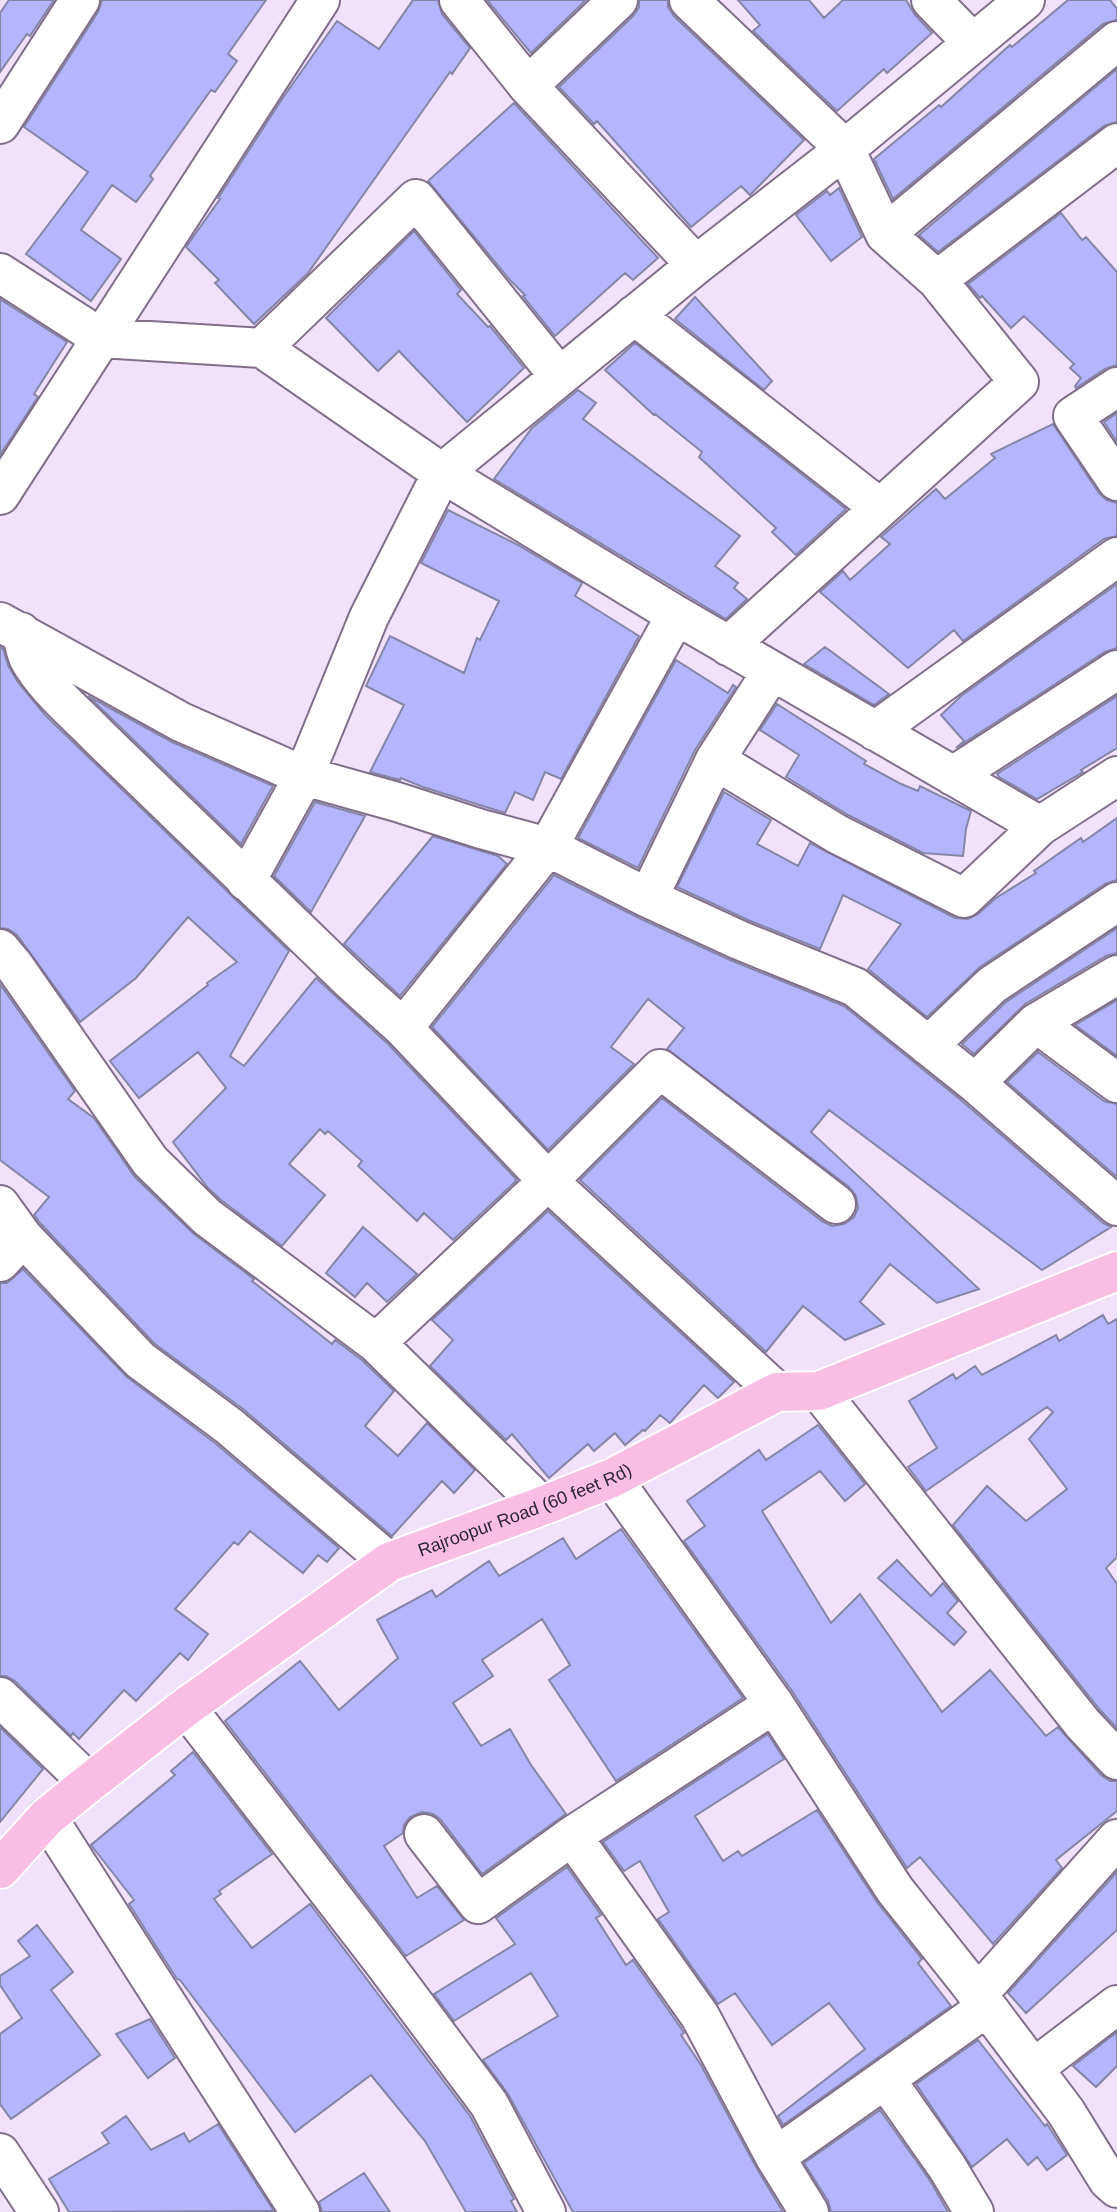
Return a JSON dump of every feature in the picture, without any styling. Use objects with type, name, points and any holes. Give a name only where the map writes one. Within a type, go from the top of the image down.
[{"type":"main road","name":"Rajroopur Road (60 feet Rd)","points":[[0,1869],[47,1817],[89,1783],[186,1707],[389,1562],[612,1478],[777,1392],[819,1391],[1117,1271]]},
{"type":"street","points":[[1,121],[80,0]]},
{"type":"street","points":[[0,495],[320,0]]},
{"type":"street","points":[[459,0],[528,86],[696,265]]},
{"type":"street","points":[[528,86],[618,0]]},
{"type":"street","points":[[689,0],[845,149],[886,234],[937,280],[1019,382],[728,646]]},
{"type":"street","points":[[932,0],[972,42]]},
{"type":"street","points":[[246,881],[304,776],[369,617],[442,473],[696,265],[845,149],[1025,0]]},
{"type":"street","points":[[886,234],[1117,41]]},
{"type":"street","points":[[937,280],[1117,143]]},
{"type":"street","points":[[262,348],[416,199],[559,376]]},
{"type":"street","points":[[0,273],[102,338],[262,348],[442,473],[728,646],[1040,826]]},
{"type":"street","points":[[634,315],[880,508]]},
{"type":"street","points":[[1117,387],[1073,416],[1117,481]]},
{"type":"street","points":[[875,731],[1117,556]]},
{"type":"street","points":[[403,1028],[548,847],[676,615]]},
{"type":"street","points":[[7,638],[181,722],[304,776],[548,847],[739,940],[855,987],[975,1083],[1117,1206]]},
{"type":"street","points":[[7,638],[29,658],[59,696],[246,881],[403,1028],[548,1181],[777,1392]]},
{"type":"street","points":[[953,776],[1117,670]]},
{"type":"street","points":[[648,898],[715,760],[772,671]]},
{"type":"street","points":[[715,760],[837,834],[964,898],[1040,826],[1117,776]]},
{"type":"street","points":[[928,1046],[992,985],[1117,902]]},
{"type":"street","points":[[0,949],[150,1161],[207,1217],[376,1343],[542,1506]]},
{"type":"street","points":[[975,1083],[1036,1023],[1117,975]]},
{"type":"street","points":[[1036,1023],[1117,1083]]},
{"type":"street","points":[[376,1343],[548,1181],[660,1069],[836,1204]]},
{"type":"street","points":[[0,1205],[12,1250],[140,1360],[229,1426],[389,1562]]},
{"type":"street","points":[[819,1391],[1083,1724],[1117,1760]]},
{"type":"street","points":[[612,1478],[774,1704],[823,1784],[895,1890],[1034,2068],[1066,2112],[1108,2180],[1117,2188]]},
{"type":"street","points":[[0,1697],[89,1783]]},
{"type":"street","points":[[425,1834],[478,1904],[572,1836],[774,1704]]},
{"type":"street","points":[[186,1707],[489,2104],[547,2212]]},
{"type":"street","points":[[47,1817],[300,2212]]},
{"type":"street","points":[[572,1836],[700,2016],[775,2157],[809,2212]]},
{"type":"street","points":[[775,2157],[886,2080],[982,2001],[1117,1839]]},
{"type":"street","points":[[1034,2068],[1117,2005]]},
{"type":"street","points":[[886,2080],[947,2167],[974,2212]]},
{"type":"street","points":[[0,2153],[39,2212]]},
{"type":"building","points":[[9,0],[54,0],[30,36],[27,34],[0,72],[0,13]]},
{"type":"building","points":[[102,0],[266,0],[228,54],[237,61],[215,92],[211,90],[150,176],[153,179],[136,202],[112,185],[81,230],[121,259],[91,301],[26,254],[88,172],[24,127],[98,12]]},
{"type":"building","points":[[413,0],[438,0],[442,14],[470,48],[452,74],[450,72],[308,273],[254,324],[215,283],[219,280],[186,247],[220,199],[218,198],[282,99],[337,21],[379,49]]},
{"type":"building","points":[[487,0],[586,0],[531,53]]},
{"type":"building","points":[[639,0],[668,0],[668,7],[674,16],[804,140],[750,195],[741,186],[691,227],[597,121],[594,124],[559,87],[633,16],[639,7]]},
{"type":"building","points":[[738,0],[809,0],[824,18],[843,0],[906,0],[915,15],[932,33],[887,73],[884,69],[837,111],[753,31],[760,25]]},
{"type":"building","points":[[1068,0],[1110,0],[1117,9],[1117,20],[1103,24],[893,199],[874,159],[939,105],[941,107],[1010,45],[1012,47]]},
{"type":"building","points":[[1117,69],[1117,122],[1104,126],[938,252],[919,235]]},
{"type":"building","points":[[514,103],[658,258],[633,280],[625,273],[555,336],[523,296],[525,295],[428,181]]},
{"type":"building","points":[[839,188],[862,237],[831,261],[796,215],[827,191],[830,195]]},
{"type":"building","points":[[1061,213],[1082,240],[1086,237],[1117,272],[1117,365],[1105,369],[1076,388],[1081,378],[1070,368],[1074,364],[1024,316],[1011,328],[968,284]]},
{"type":"building","points":[[414,231],[461,290],[457,294],[488,327],[490,326],[524,368],[467,422],[399,351],[378,371],[326,318]]},
{"type":"building","points":[[695,297],[772,381],[764,390],[675,319]]},
{"type":"building","points":[[0,299],[67,342],[34,394],[38,397],[0,455]]},
{"type":"building","points":[[635,343],[846,509],[796,555],[772,532],[776,528],[699,457],[702,452],[654,415],[605,370]]},
{"type":"building","points":[[578,390],[596,403],[583,419],[740,536],[715,566],[738,583],[734,588],[747,599],[726,619],[494,479],[532,428]]},
{"type":"building","points":[[1117,413],[1117,442],[1104,422]]},
{"type":"building","points":[[1053,424],[1099,493],[1107,500],[1117,503],[1117,536],[1104,539],[963,641],[954,630],[908,668],[820,592],[843,571],[850,580],[890,544],[881,537],[936,489],[945,499],[995,458],[991,454]]},
{"type":"building","points":[[448,510],[518,545],[582,583],[575,596],[639,636],[561,779],[545,772],[533,800],[515,792],[505,813],[401,778],[400,780],[370,772],[404,705],[366,686],[390,636],[464,673],[477,638],[480,640],[499,601],[421,563]]},
{"type":"building","points":[[1117,584],[1117,648],[1105,652],[956,748],[964,741],[941,715],[961,696]]},
{"type":"building","points":[[0,647],[17,681],[45,715],[289,951],[230,1056],[244,1066],[316,978],[388,1044],[517,1180],[453,1240],[424,1213],[417,1221],[358,1166],[362,1161],[328,1131],[325,1134],[320,1129],[289,1164],[325,1195],[282,1246],[208,1188],[173,1142],[226,1088],[198,1052],[139,1098],[110,1061],[237,962],[188,917],[136,978],[80,1022],[17,935],[8,929],[0,928]]},
{"type":"building","points":[[825,647],[889,694],[874,705],[804,664]]},
{"type":"building","points":[[676,660],[728,693],[733,685],[736,687],[695,750],[638,868],[578,838]]},
{"type":"building","points":[[88,696],[172,742],[273,786],[241,844]]},
{"type":"building","points":[[1117,696],[1117,748],[1081,770],[1083,772],[1037,799],[999,777],[997,774]]},
{"type":"building","points":[[777,704],[866,761],[864,764],[899,783],[918,791],[920,786],[971,811],[963,856],[923,853],[848,815],[786,777],[799,755],[760,730]]},
{"type":"building","points":[[724,792],[771,820],[757,844],[798,866],[810,843],[955,918],[968,919],[978,914],[996,898],[1036,873],[1034,871],[1081,838],[1083,842],[1117,818],[1117,880],[1105,884],[980,967],[927,1017],[868,969],[901,924],[843,895],[820,949],[677,887]]},
{"type":"building","points":[[315,802],[365,816],[311,912],[274,876]]},
{"type":"building","points":[[433,836],[498,856],[507,864],[400,996],[344,944]]},
{"type":"building","points":[[554,875],[730,960],[844,1006],[961,1100],[1103,1223],[1111,1227],[1042,1270],[829,1110],[811,1132],[979,1289],[937,1303],[890,1264],[860,1302],[884,1324],[845,1340],[803,1306],[766,1352],[580,1180],[662,1098],[823,1222],[832,1226],[844,1224],[854,1217],[858,1208],[856,1196],[849,1187],[667,1049],[684,1028],[648,999],[611,1047],[634,1064],[548,1150],[432,1027]]},
{"type":"building","points":[[1117,928],[1117,953],[1106,956],[1025,1004],[974,1054],[962,1044],[1006,1002]]},
{"type":"building","points":[[0,984],[75,1091],[68,1099],[94,1118],[135,1177],[194,1234],[254,1279],[252,1281],[332,1344],[335,1340],[362,1360],[394,1391],[365,1426],[398,1456],[427,1423],[475,1470],[454,1493],[442,1481],[392,1536],[243,1409],[155,1344],[40,1223],[34,1215],[49,1197],[0,1160]]},
{"type":"building","points":[[1117,1000],[1117,1056],[1075,1025]]},
{"type":"building","points":[[1038,1052],[1104,1101],[1117,1104],[1117,1177],[1007,1082]]},
{"type":"building","points":[[548,1211],[734,1382],[718,1398],[704,1385],[670,1423],[660,1415],[645,1431],[625,1445],[615,1433],[594,1451],[588,1444],[549,1478],[512,1434],[506,1440],[430,1366],[453,1340],[432,1320]]},
{"type":"building","points":[[363,1227],[417,1274],[387,1302],[367,1283],[355,1297],[326,1273]]},
{"type":"building","points":[[23,1269],[127,1377],[215,1443],[339,1548],[327,1562],[318,1555],[303,1573],[250,1531],[238,1545],[234,1542],[175,1609],[208,1634],[188,1660],[180,1653],[136,1701],[124,1690],[79,1739],[73,1733],[71,1736],[15,1681],[0,1676],[0,1283],[7,1283]]},
{"type":"building","points":[[1103,1315],[1108,1324],[1117,1319],[1117,1557],[1106,1568],[1117,1584],[1117,1728],[953,1525],[987,1486],[1026,1521],[1067,1489],[1029,1439],[1053,1412],[1047,1407],[926,1491],[908,1467],[937,1448],[909,1401],[953,1374],[956,1379],[975,1366],[982,1375],[1056,1335],[1059,1341]]},
{"type":"building","points":[[818,1425],[865,1484],[845,1501],[820,1471],[762,1511],[831,1623],[860,1594],[942,1712],[990,1670],[1046,1736],[1058,1727],[1101,1775],[1110,1781],[1117,1781],[1117,1811],[1056,1860],[1062,1868],[993,1944],[920,1857],[907,1868],[792,1691],[684,1541],[705,1526],[687,1501],[759,1450],[766,1460]]},
{"type":"building","points":[[621,1529],[743,1698],[616,1781],[549,1680],[570,1665],[542,1619],[482,1660],[493,1676],[453,1703],[481,1746],[510,1729],[531,1765],[566,1814],[482,1874],[441,1820],[433,1814],[422,1812],[410,1817],[404,1825],[403,1833],[384,1846],[417,1898],[437,1886],[464,1920],[406,1956],[225,1721],[300,1661],[339,1710],[398,1658],[377,1620],[432,1590],[436,1597],[489,1561],[499,1576],[563,1538],[576,1559]]},
{"type":"building","points":[[897,1560],[931,1596],[943,1583],[958,1601],[947,1613],[966,1632],[954,1645],[878,1578]]},
{"type":"building","points":[[0,1727],[43,1769],[0,1822]]},
{"type":"building","points":[[768,1734],[784,1759],[695,1816],[723,1861],[738,1851],[742,1856],[817,1810],[877,1902],[922,1959],[918,1963],[951,2006],[783,2125],[778,2116],[865,2049],[829,2003],[772,2045],[735,1993],[718,2004],[658,1919],[669,1912],[640,1861],[624,1871],[603,1842]]},
{"type":"building","points":[[193,1752],[272,1854],[219,1891],[221,1894],[214,1899],[252,1948],[310,1904],[470,2116],[514,2199],[511,2201],[517,2212],[466,2212],[425,2141],[371,2075],[295,2132],[177,1979],[129,1904],[134,1900],[91,1845],[175,1775],[171,1771]]},
{"type":"building","points":[[567,1867],[601,1915],[596,1918],[626,1965],[633,1960],[681,2028],[684,2033],[681,2035],[701,2065],[783,2212],[573,2212],[508,2094],[483,2060],[558,2016],[531,1973],[454,2021],[434,1994],[515,1944],[496,1918]]},
{"type":"building","points":[[1117,1872],[1117,1930],[1026,2013],[1008,1993]]},
{"type":"building","points":[[37,1925],[73,1972],[51,1990],[100,2055],[11,2119],[0,2104],[0,2034],[22,2018],[0,1985],[0,1976],[30,1956],[18,1941]]},
{"type":"building","points":[[150,2019],[175,2058],[148,2078],[116,2034]]},
{"type":"building","points":[[1117,2032],[1117,2066],[1096,2087],[1073,2066]]},
{"type":"building","points":[[978,2040],[1045,2126],[1047,2124],[1067,2155],[1047,2170],[1037,2157],[1028,2165],[1007,2139],[972,2167],[916,2084]]},
{"type":"building","points":[[880,2110],[929,2179],[948,2212],[831,2212],[828,2201],[804,2163]]},
{"type":"building","points":[[126,2116],[151,2150],[184,2133],[189,2142],[218,2124],[274,2211],[69,2212],[49,2179],[109,2143],[102,2133]]},
{"type":"building","points":[[364,2173],[390,2212],[322,2212],[319,2202]]}]
